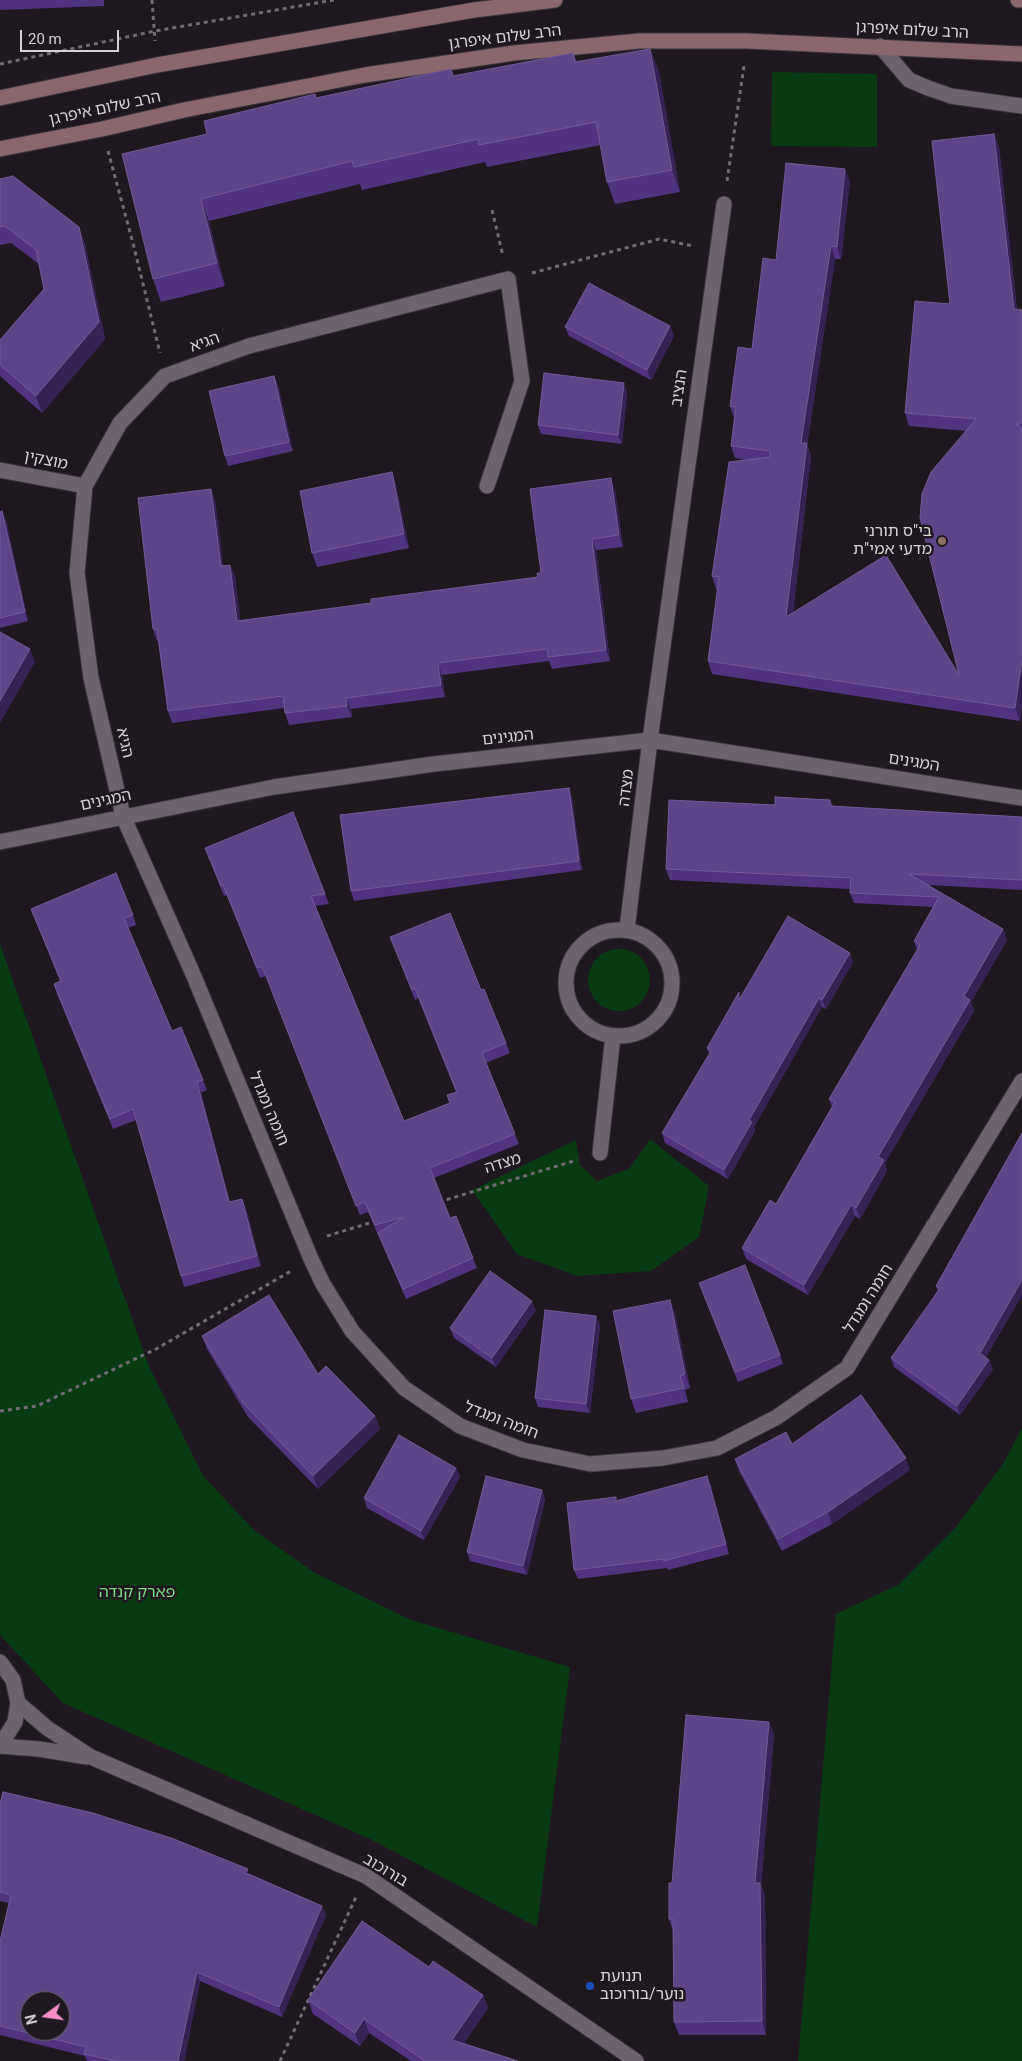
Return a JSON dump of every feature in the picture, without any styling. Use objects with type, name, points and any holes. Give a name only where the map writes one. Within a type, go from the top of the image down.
[{"type":"main road","name":"הרב שלום איפרגן","points":[[0,98],[157,64],[474,10],[555,0]]},
{"type":"main road","name":"הרב שלום איפרגן","points":[[0,149],[365,74],[505,54],[639,41],[747,41],[1022,54]]},
{"type":"street","points":[[880,46],[909,80],[951,96],[1022,106]]},
{"type":"street","name":"הנציב","points":[[650,740],[716,250],[724,204]]},
{"type":"street","points":[[487,486],[522,381],[508,279]]},
{"type":"street","name":"הגיא","points":[[123,816],[91,678],[77,573],[85,486],[120,423],[166,376],[249,346],[508,279]]},
{"type":"street","name":"מוצקין","points":[[0,470],[85,486]]},
{"type":"street","name":"המגינים","points":[[0,842],[274,787],[434,764],[650,740],[1022,798]]},
{"type":"street","name":"מצדה","points":[[627,929],[650,740]]},
{"type":"street","name":"חומה ומגדל","points":[[123,816],[193,974],[311,1259],[323,1284],[352,1331],[404,1388],[460,1426],[523,1450],[590,1464],[663,1458],[717,1448],[777,1417],[847,1368],[1022,1081]]},
{"type":"street","points":[[627,929],[643,934],[656,944],[666,958],[672,973],[672,990],[667,1006],[658,1020],[645,1030],[630,1036],[613,1036],[596,1032],[582,1022],[572,1009],[566,992],[566,976],[570,959],[581,945],[594,935],[610,930],[627,929]]},
{"type":"street","points":[[600,1153],[613,1036]]},
{"type":"street","points":[[0,1662],[13,1680],[18,1703],[15,1722],[0,1746]]},
{"type":"street","name":"בורוכוב","points":[[18,1703],[47,1728],[91,1757],[366,1876],[636,2061]]},
{"type":"street","name":"בורוכוב","points":[[0,1746],[39,1749],[91,1757]]},
{"type":"path","points":[[152,0],[157,64]]},
{"type":"path","points":[[0,64],[154,31],[334,0]]},
{"type":"path","points":[[724,204],[747,41]]},
{"type":"path","points":[[102,129],[166,376]]},
{"type":"path","points":[[492,210],[508,279],[659,239],[716,250]]},
{"type":"path","name":"מצדה","points":[[438,1202],[600,1153]]},
{"type":"path","points":[[305,1242],[381,1219]]},
{"type":"path","points":[[0,1411],[37,1406],[156,1349],[311,1259]]},
{"type":"path","points":[[280,2061],[366,1876]]},
{"type":"green space","points":[[772,72],[877,74],[877,147],[771,146]]},
{"type":"green space","name":"פארק קנדה","points":[[0,944],[148,1364],[203,1476],[255,1531],[315,1573],[411,1620],[570,1667],[537,1927],[372,1840],[63,1703],[0,1635]]},
{"type":"green space","points":[[619,949],[631,951],[641,958],[648,968],[650,980],[648,992],[641,1002],[631,1009],[619,1011],[607,1009],[597,1002],[590,992],[588,980],[590,968],[597,958],[607,951]]},
{"type":"green space","points":[[650,1139],[709,1186],[699,1237],[651,1271],[577,1276],[517,1254],[472,1190],[576,1140],[580,1165],[597,1181],[629,1169]]},
{"type":"green space","points":[[1022,1428],[1022,2061],[798,2061],[836,1614],[898,1585],[957,1526],[1003,1464]]},
{"type":"building","points":[[650,49],[672,170],[607,182],[596,122],[479,145],[478,139],[354,167],[352,161],[201,199],[217,263],[153,279],[122,154],[207,134],[204,121],[315,94],[316,98],[451,69],[453,76],[573,53],[575,62]]},
{"type":"building","points":[[994,134],[1014,309],[1022,310],[1022,423],[1017,423],[1022,430],[1022,659],[1015,708],[708,661],[719,577],[712,576],[729,462],[770,457],[770,451],[731,446],[736,407],[730,406],[738,347],[752,349],[763,258],[776,260],[786,163],[845,169],[837,247],[831,246],[801,443],[807,443],[786,617],[886,555],[959,675],[920,518],[922,494],[931,472],[976,419],[905,413],[915,301],[950,304],[932,141]]},
{"type":"building","points":[[13,176],[79,227],[99,322],[36,396],[0,365],[0,340],[44,289],[36,250],[5,226],[0,227],[0,179]]},
{"type":"building","points":[[589,283],[670,326],[647,370],[565,327]]},
{"type":"building","points":[[544,373],[624,383],[618,435],[538,425]]},
{"type":"building","points":[[274,376],[289,442],[225,456],[209,391]]},
{"type":"building","points":[[392,472],[404,534],[312,553],[300,491]]},
{"type":"building","points":[[611,478],[619,535],[592,539],[606,650],[548,657],[547,649],[438,663],[441,685],[346,698],[347,706],[285,713],[283,696],[168,711],[157,629],[153,629],[138,498],[211,489],[221,566],[230,565],[237,621],[371,603],[371,599],[538,577],[537,573],[541,573],[530,489]]},
{"type":"building","points":[[2,511],[25,612],[0,618],[0,512]]},
{"type":"building","points":[[0,632],[30,649],[0,701]]},
{"type":"building","points":[[569,788],[579,861],[351,891],[340,815]]},
{"type":"building","points":[[775,797],[830,800],[830,806],[1022,817],[1022,880],[909,874],[1003,929],[964,996],[970,1000],[878,1157],[884,1160],[856,1208],[851,1205],[804,1285],[742,1248],[770,1200],[776,1204],[835,1102],[829,1099],[920,945],[914,941],[939,897],[850,893],[851,878],[666,869],[669,800],[775,805]]},
{"type":"building","points":[[293,812],[325,894],[311,896],[404,1121],[450,1103],[447,1095],[457,1092],[415,988],[412,990],[390,937],[450,913],[481,990],[484,989],[506,1043],[482,1053],[515,1134],[430,1168],[450,1218],[456,1216],[473,1258],[403,1289],[378,1233],[404,1217],[375,1225],[365,1202],[356,1206],[262,966],[257,968],[223,885],[221,886],[205,848]]},
{"type":"building","points":[[116,873],[133,915],[124,918],[172,1031],[181,1027],[203,1080],[197,1082],[229,1202],[242,1199],[257,1256],[181,1276],[133,1109],[110,1119],[54,984],[61,981],[31,909]]},
{"type":"building","points":[[788,916],[850,953],[822,1000],[819,998],[749,1120],[752,1122],[724,1170],[662,1133],[711,1051],[707,1048],[739,992],[739,1000]]},
{"type":"building","points":[[1022,1133],[1022,1280],[980,1353],[989,1360],[957,1406],[891,1358],[940,1288],[936,1286]]},
{"type":"building","points":[[745,1265],[780,1355],[735,1372],[699,1283]]},
{"type":"building","points":[[490,1271],[532,1301],[492,1358],[450,1328]]},
{"type":"building","points":[[269,1295],[318,1374],[326,1366],[375,1416],[313,1476],[243,1403],[202,1336]]},
{"type":"building","points":[[670,1300],[685,1374],[680,1376],[684,1388],[631,1399],[613,1311]]},
{"type":"building","points":[[545,1310],[596,1316],[586,1404],[535,1398]]},
{"type":"building","points":[[861,1395],[906,1458],[828,1512],[778,1539],[735,1459],[786,1432],[792,1444]]},
{"type":"building","points":[[399,1435],[456,1468],[421,1531],[364,1498]]},
{"type":"building","points":[[486,1476],[542,1490],[523,1566],[467,1552]]},
{"type":"building","points":[[707,1476],[726,1544],[664,1561],[664,1559],[574,1570],[567,1503],[616,1497],[616,1501]]},
{"type":"building","points":[[686,1715],[769,1722],[755,1883],[760,1883],[762,2021],[674,2022],[673,1919],[669,1919],[669,1883],[672,1883]]},
{"type":"building","points":[[3,1792],[93,1813],[174,1839],[248,1869],[246,1873],[322,1906],[279,2007],[197,1972],[178,2061],[116,2061],[84,2054],[86,2047],[61,2041],[70,2041],[70,1991],[20,1991],[20,2031],[0,2026],[0,1941],[11,1895],[0,1892],[0,1804]]},
{"type":"building","points":[[362,1921],[429,1967],[433,1961],[483,1995],[452,2040],[518,2061],[425,2061],[364,2019],[355,2033],[308,2000]]},
{"type":"place","name":"בי\"ס תורני מדעי אמי\"ת","points":[[942,541]]},
{"type":"place","name":"תנועת נוער/בורוכוב","points":[[590,1986]]}]
